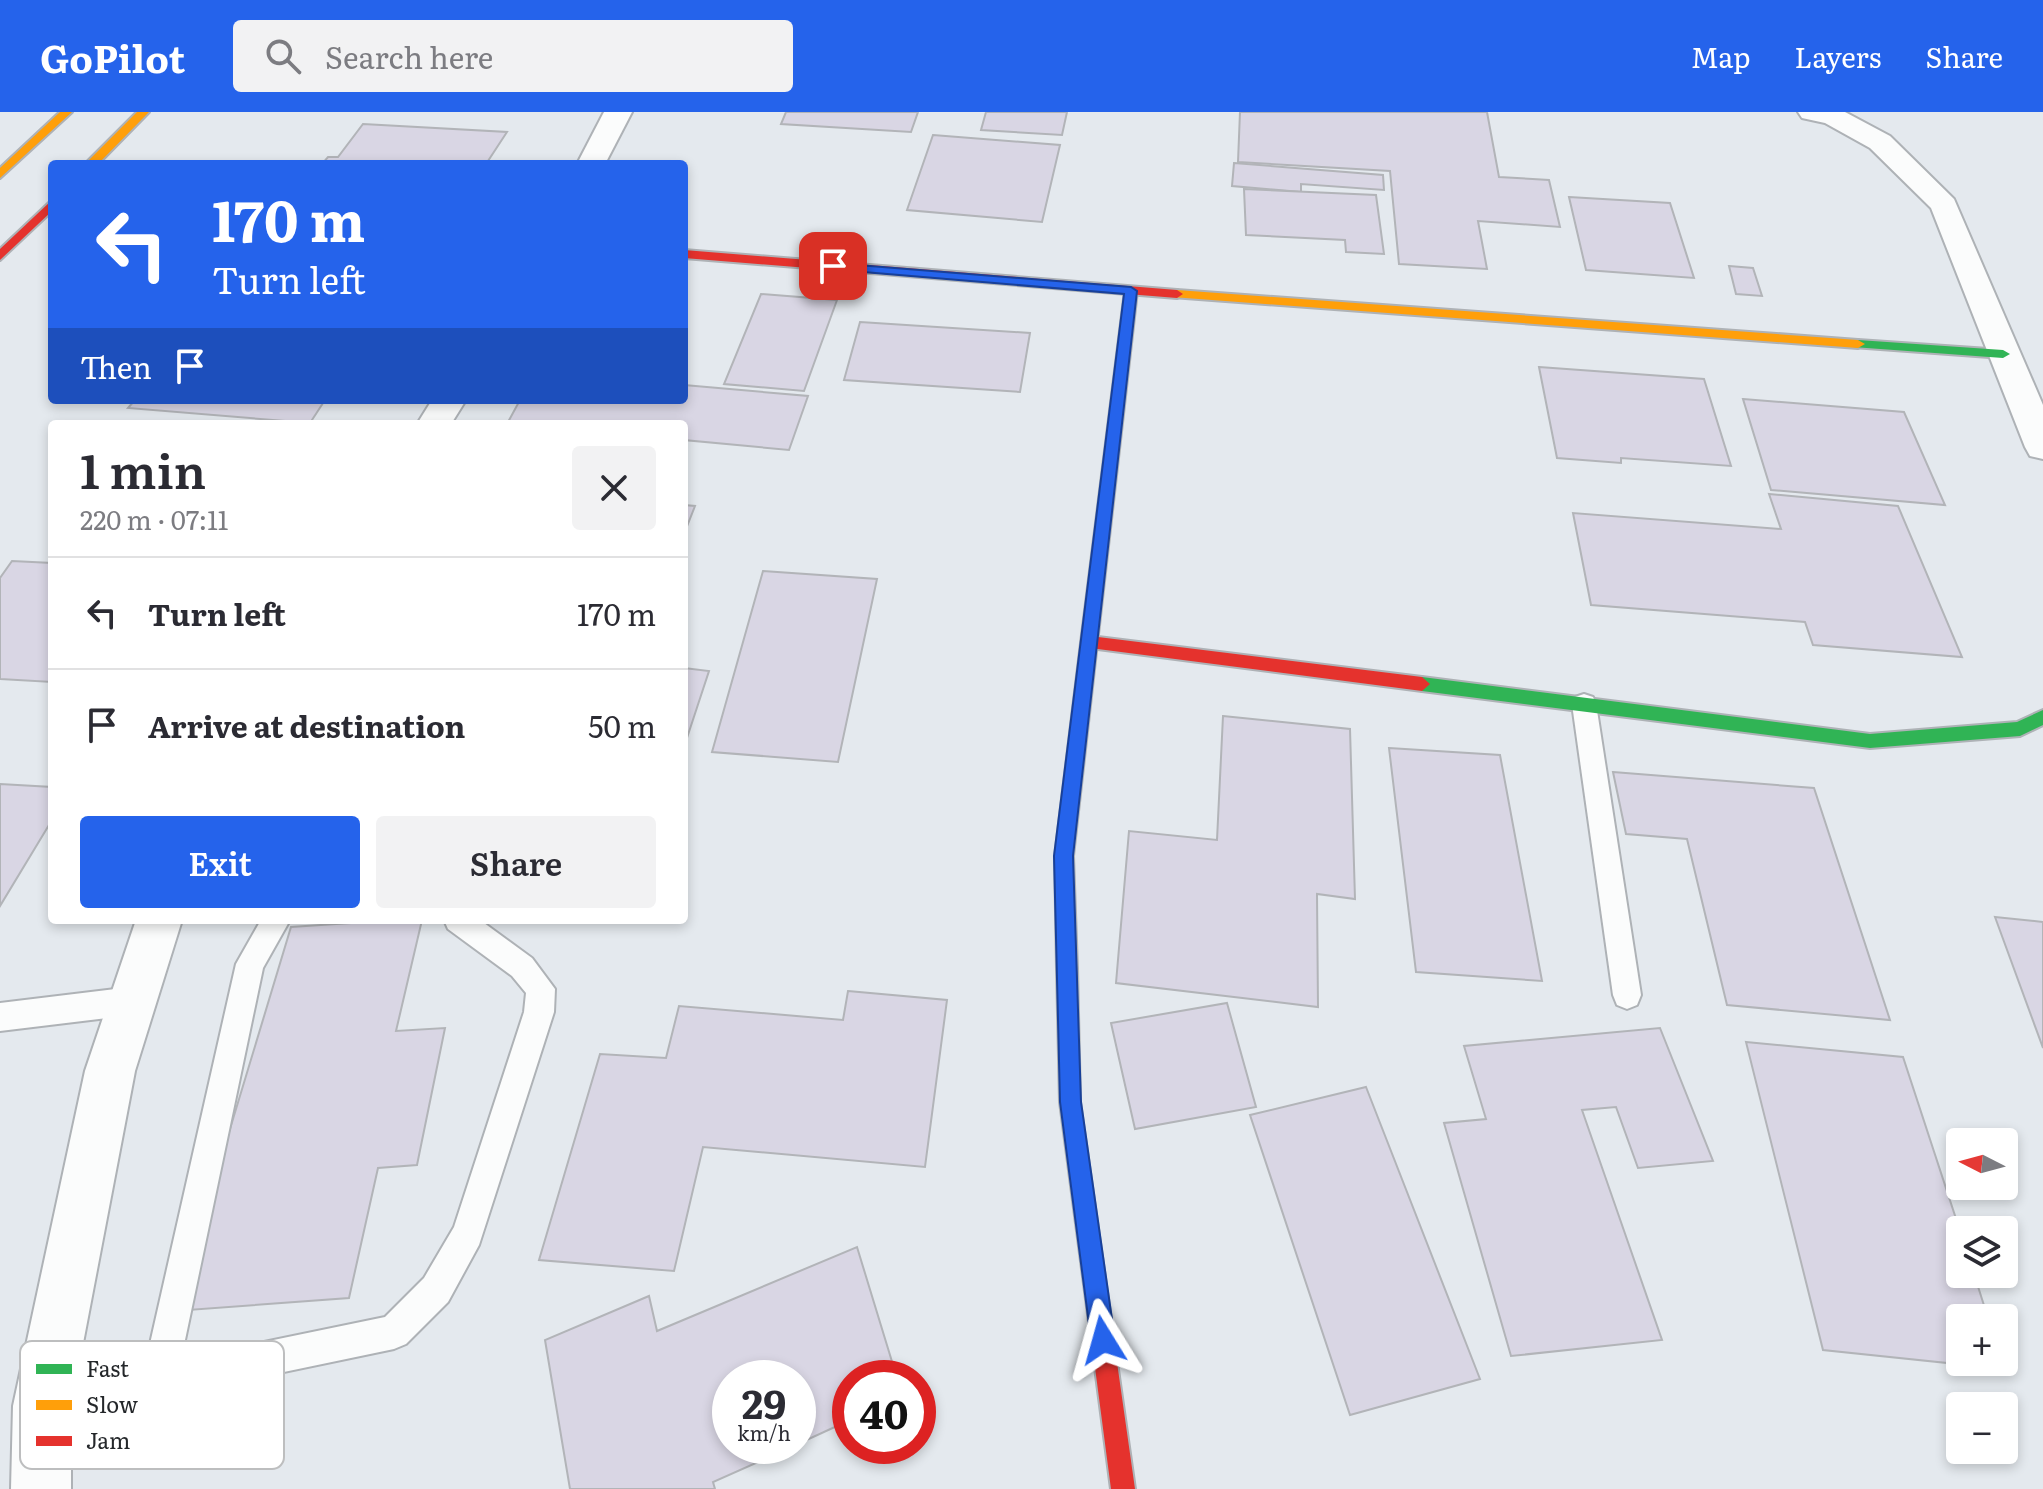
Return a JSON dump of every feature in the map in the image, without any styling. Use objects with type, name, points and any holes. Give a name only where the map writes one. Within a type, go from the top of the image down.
[{"type":"main road","points":[[0,174],[66,112]]},
{"type":"main road","points":[[95,160],[143,112]]},
{"type":"main road","points":[[0,256],[48,208]]},
{"type":"main road","points":[[688,254],[1131,291],[2003,354]]},
{"type":"main road","points":[[1123,1489],[1070,1102],[1064,856],[1131,291]]},
{"type":"main road","points":[[1090,642],[1870,741],[2020,729],[2043,717]]},
{"type":"street","points":[[593,160],[618,112]]},
{"type":"street","points":[[1812,112],[1834,117],[1880,142],[1944,205],[2043,447]]},
{"type":"street","points":[[55,1341],[110,1071],[158,924]]},
{"type":"street","points":[[41,1469],[41,1489]]},
{"type":"lane","points":[[1584,704],[1627,995]]},
{"type":"lane","points":[[168,1341],[250,964],[274,924]]},
{"type":"lane","points":[[284,1355],[394,1332],[436,1290],[468,1234],[539,1012],[541,989],[522,967],[463,924]]},
{"type":"lane","points":[[0,1017],[132,1001]]},
{"type":"building","points":[[786,112],[918,112],[911,132],[781,124]]},
{"type":"building","points":[[986,112],[1067,112],[1062,135],[981,130]]},
{"type":"building","points":[[1240,112],[1487,112],[1499,177],[1549,180],[1560,227],[1478,221],[1487,269],[1399,264],[1390,171],[1238,162]]},
{"type":"building","points":[[363,124],[507,132],[489,160],[325,160],[338,157]]},
{"type":"building","points":[[933,135],[1060,145],[1042,222],[907,210]]},
{"type":"building","points":[[1234,163],[1383,175],[1384,190],[1301,184],[1301,192],[1232,186]]},
{"type":"building","points":[[1244,189],[1376,195],[1384,254],[1346,252],[1345,240],[1246,235]]},
{"type":"building","points":[[1569,197],[1670,203],[1694,278],[1586,270]]},
{"type":"building","points":[[1729,266],[1753,268],[1762,296],[1736,294]]},
{"type":"building","points":[[761,294],[837,300],[804,391],[724,384]]},
{"type":"building","points":[[860,322],[1030,333],[1020,392],[844,380]]},
{"type":"building","points":[[1539,367],[1704,379],[1731,466],[1621,458],[1621,463],[1557,458]]},
{"type":"building","points":[[688,385],[808,396],[789,450],[688,440],[688,420],[509,420],[518,404],[688,404]]},
{"type":"building","points":[[1743,399],[1904,412],[1945,505],[1771,490]]},
{"type":"building","points":[[132,404],[322,404],[312,420],[274,420],[128,408]]},
{"type":"building","points":[[1769,494],[1898,506],[1962,657],[1813,645],[1805,622],[1591,605],[1573,513],[1781,529]]},
{"type":"building","points":[[688,505],[695,506],[688,524]]},
{"type":"building","points":[[12,561],[48,563],[48,682],[0,679],[0,578]]},
{"type":"building","points":[[763,571],[877,579],[838,762],[712,752]]},
{"type":"building","points":[[688,668],[709,671],[688,735]]},
{"type":"building","points":[[1223,716],[1350,729],[1355,899],[1317,894],[1318,1007],[1116,983],[1129,831],[1217,840]]},
{"type":"building","points":[[1389,748],[1500,755],[1542,981],[1416,972]]},
{"type":"building","points":[[1613,772],[1814,788],[1890,1020],[1727,1005],[1687,839],[1626,834]]},
{"type":"building","points":[[0,784],[48,787],[48,827],[0,906]]},
{"type":"building","points":[[1995,917],[2043,922],[2043,1048]]},
{"type":"building","points":[[421,924],[396,1031],[445,1028],[417,1165],[378,1168],[349,1298],[175,1311],[291,927]]},
{"type":"building","points":[[848,991],[947,1000],[925,1167],[703,1147],[674,1271],[539,1260],[600,1054],[666,1058],[679,1006],[843,1020]]},
{"type":"building","points":[[1227,1003],[1256,1107],[1135,1129],[1111,1023]]},
{"type":"building","points":[[1660,1028],[1713,1161],[1638,1168],[1616,1107],[1582,1110],[1662,1340],[1511,1356],[1444,1123],[1486,1119],[1464,1046]]},
{"type":"building","points":[[1746,1042],[1903,1057],[1946,1188],[1946,1200],[1950,1200],[1955,1216],[1946,1216],[1946,1288],[1978,1288],[1984,1304],[1946,1304],[1946,1363],[1823,1350]]},
{"type":"building","points":[[1366,1087],[1480,1379],[1350,1415],[1250,1115]]},
{"type":"building","points":[[857,1247],[892,1360],[832,1360],[832,1428],[816,1436],[816,1360],[712,1360],[712,1464],[754,1464],[713,1482],[715,1489],[570,1489],[545,1340],[649,1296],[657,1331]]},
{"type":"traffic: fast","points":[[1089,643],[1131,291]]},
{"type":"traffic: fast","points":[[1858,344],[2003,354]]},
{"type":"traffic: fast","points":[[1422,684],[1870,741],[2020,729],[2043,717]]},
{"type":"traffic: slow","points":[[0,174],[66,112]]},
{"type":"traffic: slow","points":[[95,160],[143,112]]},
{"type":"traffic: slow","points":[[1177,294],[1858,344]]},
{"type":"traffic: slow","points":[[1067,969],[1064,856],[1089,643]]},
{"type":"traffic: jam","points":[[0,256],[48,208]]},
{"type":"traffic: jam","points":[[688,254],[1177,294]]},
{"type":"traffic: jam","points":[[1090,642],[1422,684]]},
{"type":"traffic: jam","points":[[1067,969],[1070,1102],[1123,1489]]},
{"type":"route","points":[[833,266],[1131,291],[1064,856],[1070,1102],[1103,1340]]}]
